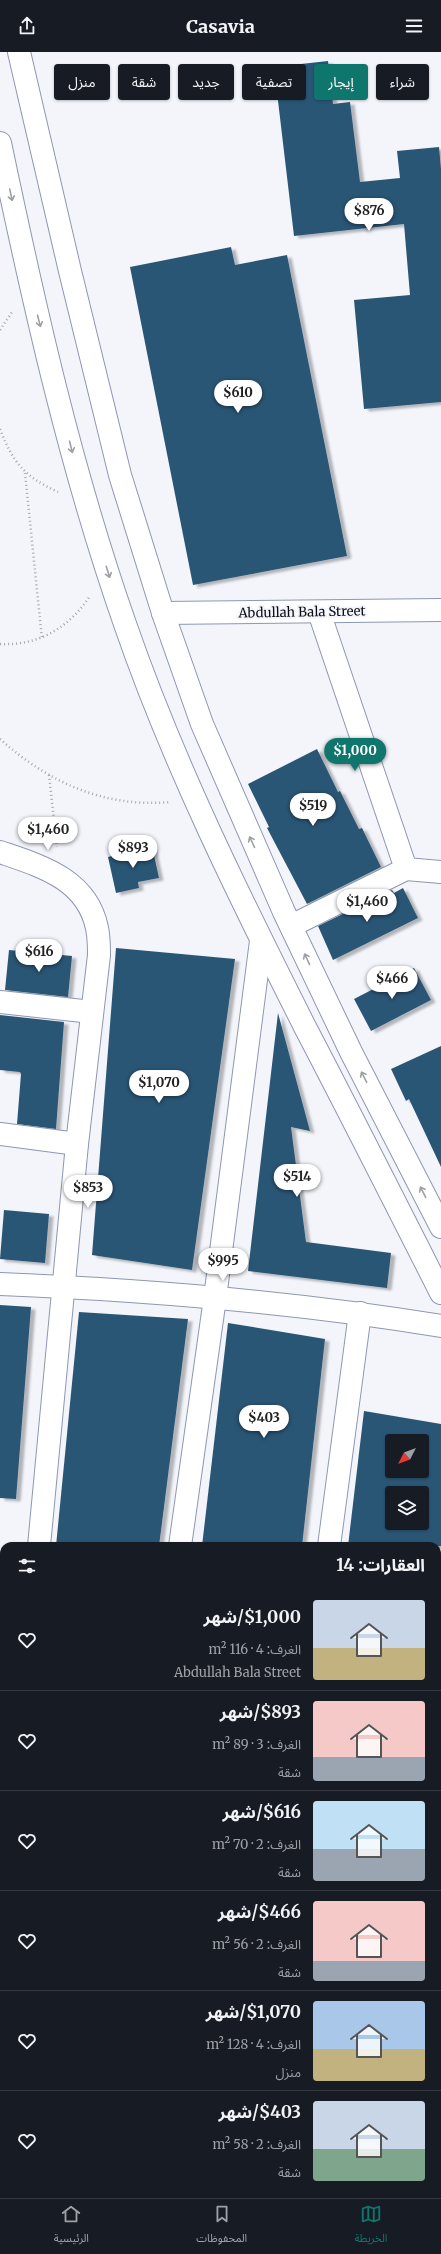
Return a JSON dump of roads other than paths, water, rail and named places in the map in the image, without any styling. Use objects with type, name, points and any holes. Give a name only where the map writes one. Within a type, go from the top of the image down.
[{"type":"street","points":[[19,52],[70,271],[120,475],[163,613],[202,724],[241,818],[291,926],[351,1052],[441,1227]]},
{"type":"street","points":[[0,143],[30,284],[85,500],[135,653],[168,738],[261,941],[441,1293]]},
{"type":"street","name":"Abdullah Bala Street","points":[[163,613],[441,610]]},
{"type":"street","points":[[319,612],[406,869]]},
{"type":"street","points":[[0,852],[34,863],[60,875],[80,894],[89,905],[97,927],[100,955],[77,1144],[39,1542]]},
{"type":"street","points":[[291,926],[406,869],[441,872]]},
{"type":"street","points":[[181,1542],[215,1298],[261,941]]},
{"type":"street","points":[[0,1002],[92,1012]]},
{"type":"street","points":[[0,1134],[77,1144]]},
{"type":"street","points":[[0,1284],[63,1286],[215,1298],[360,1313],[441,1326]]},
{"type":"street","points":[[330,1542],[360,1313]]}]
